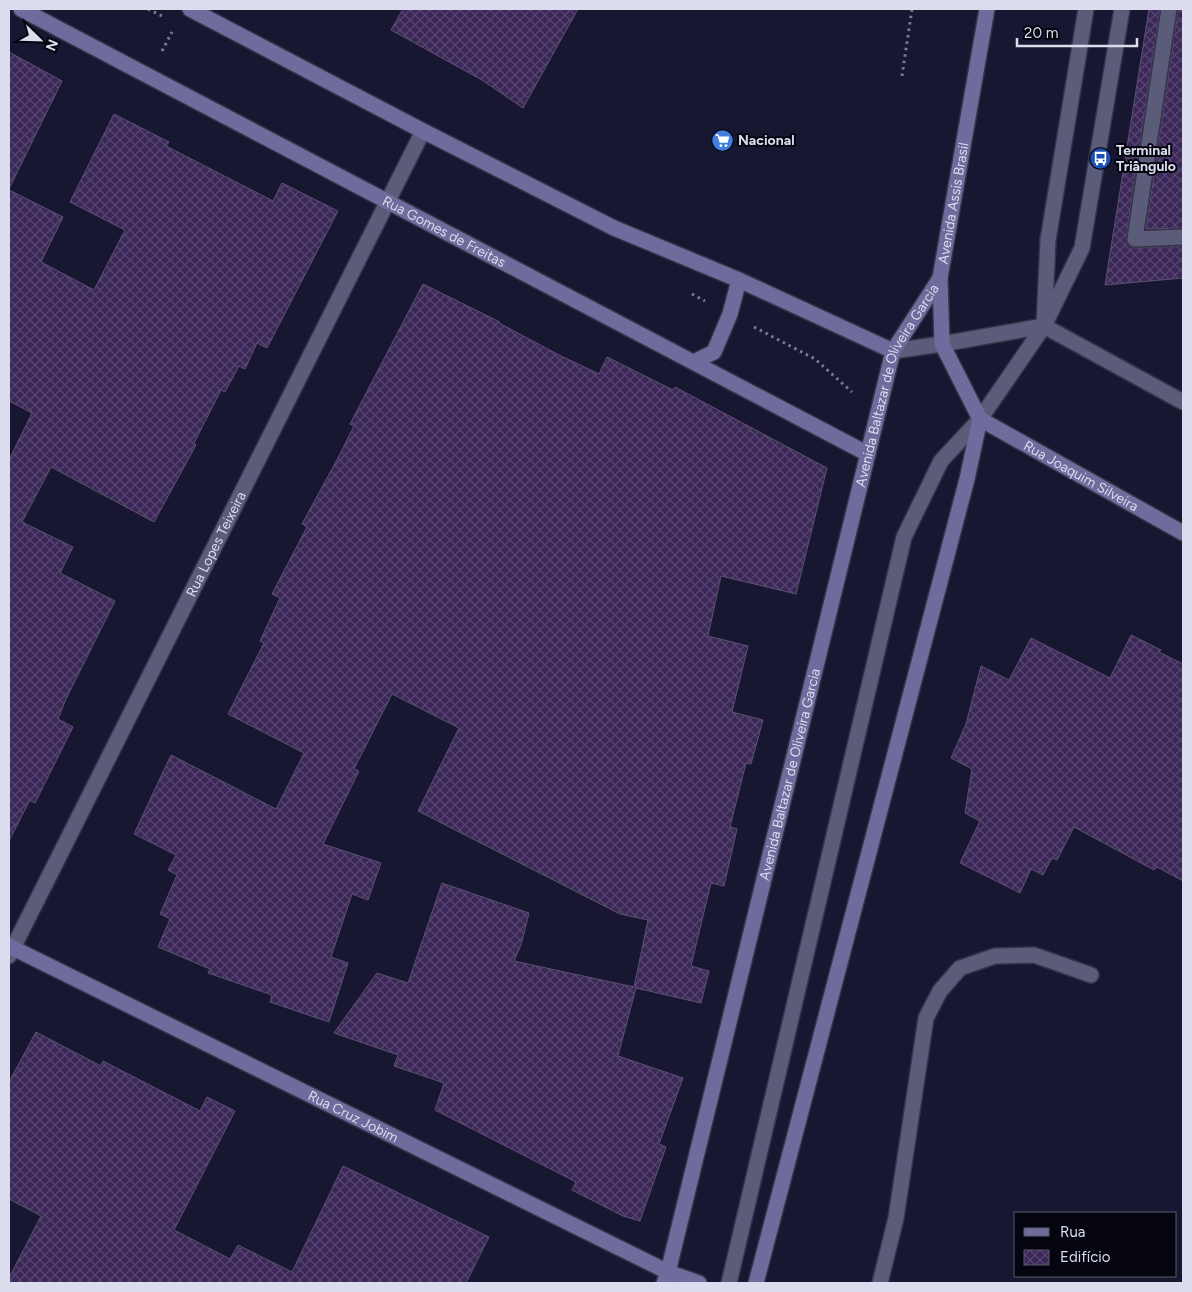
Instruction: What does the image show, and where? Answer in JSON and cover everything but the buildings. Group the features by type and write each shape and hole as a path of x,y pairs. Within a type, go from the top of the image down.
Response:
{"street":[{"name":"Rua Gomes de Freitas","path":"21,9 868,454"},
{"path":"190,9 614,228 739,280 893,351 1044,326 1183,402"},
{"name":"Avenida Assis Brasil","path":"980,419 942,344 940,278 986,9"},
{"path":"1044,326 1048,240 1086,9"},
{"path":"729,1283 904,537 941,461 980,419 1044,326 1082,248 1122,9"},
{"path":"1169,9 1135,239 1183,237"},
{"name":"Rua Lopes Teixeira","path":"10,950 423,130"},
{"name":"Avenida Baltazar de Oliveira Garcia","path":"667,1280 893,351 940,278"},
{"path":"694,362 714,352 730,314 739,280"},
{"path":"756,1283 967,479 980,419"},
{"name":"Rua Joaquim Silveira","path":"980,419 1183,533"},
{"name":"Rua Cruz Jobim","path":"10,950 667,1280 699,1283"},
{"path":"880,1283 896,1218 926,1018 940,991 960,968 995,956 1034,955 1091,975"}],"path":[{"path":"902,76 912,9"},
{"path":"148,75 177,24"}],"place":[{"name":"Nacional","path":"722,140"},
{"name":"Terminal Triângulo","path":"1100,158"}]}
